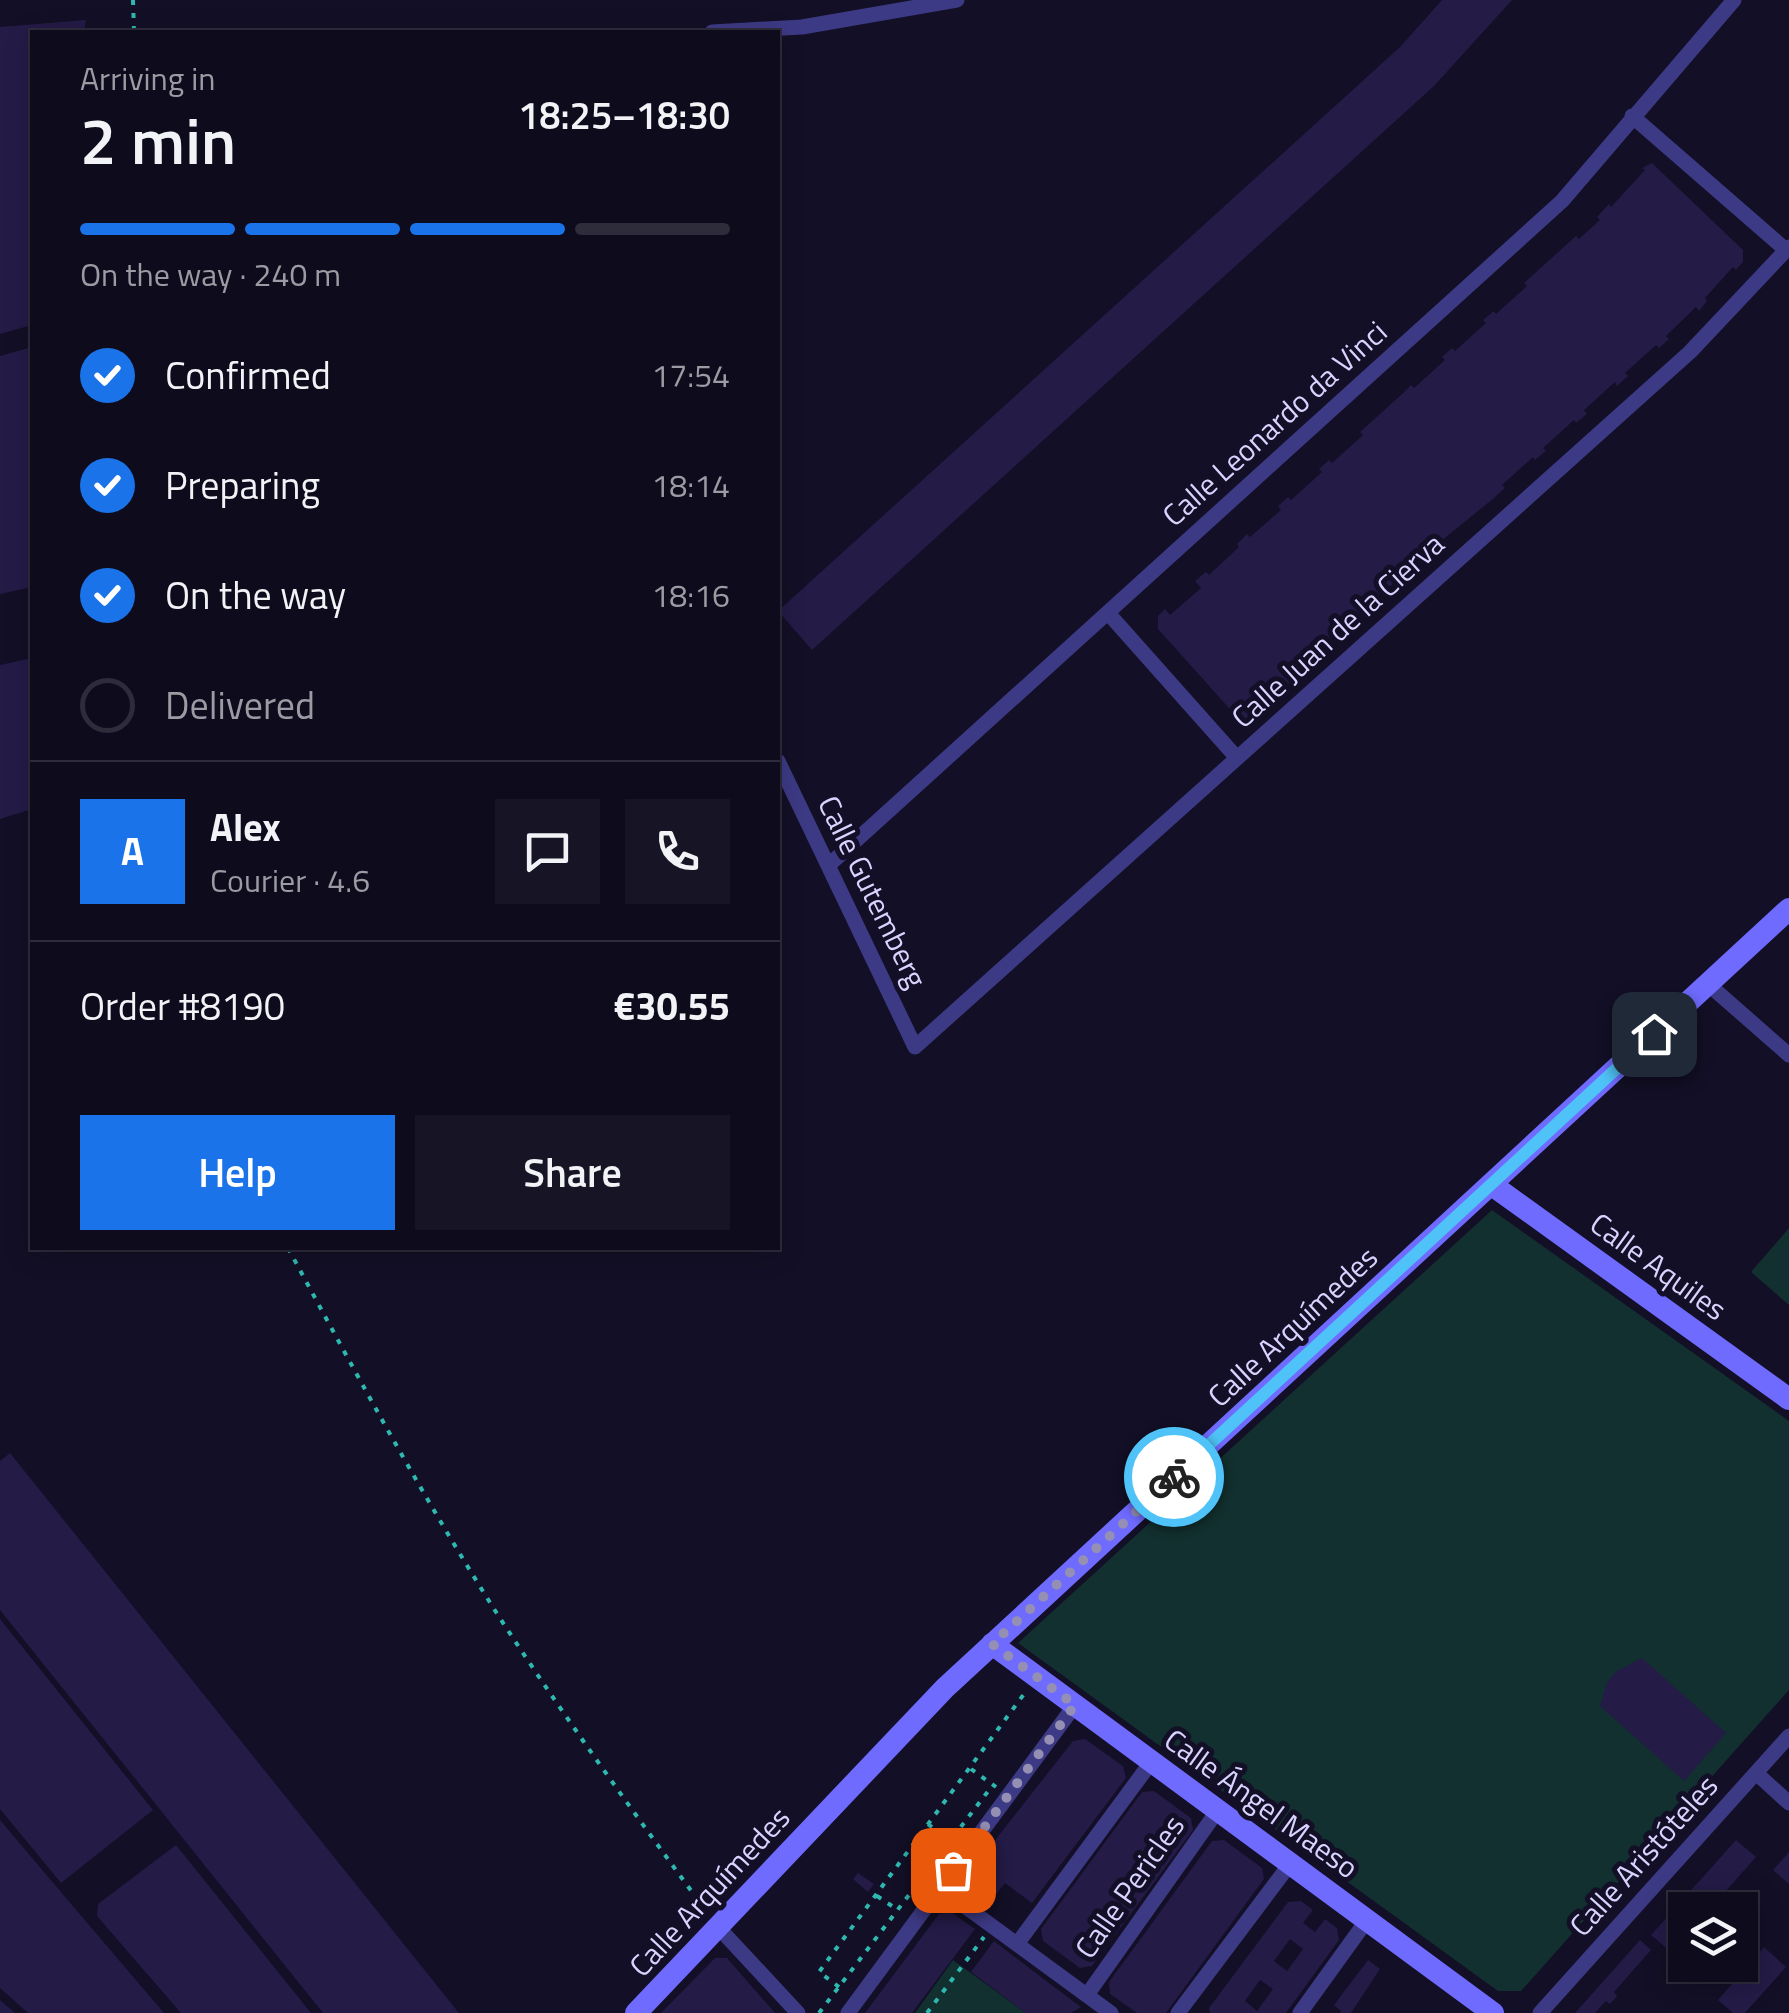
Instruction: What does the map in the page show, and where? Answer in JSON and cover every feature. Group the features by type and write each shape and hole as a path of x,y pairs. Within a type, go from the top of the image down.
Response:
{"street":[{"path":"742,30 802,26 957,0"},
{"name":"Calle Leonardo da Vinci","path":"830,864 1562,201 1734,0"},
{"path":"1632,116 1788,249"},
{"name":"Calle Juan de la Cierva","path":"915,1047 1690,352 1788,249"},
{"path":"1108,613 1237,758"},
{"name":"Calle Gutemberg","path":"780,765 915,1047"},
{"name":"Calle Arquímedes","path":"636,2013 945,1688 1789,909"},
{"path":"1708,984 1789,1056"},
{"name":"Calle Aquiles","path":"1492,1185 1789,1399"},
{"name":"Calle Ángel Maeso","path":"992,1644 1493,2013"},
{"path":"848,2013 1075,1705"},
{"name":"Calle Aristóteles","path":"1540,2013 1789,1736"},
{"path":"1017,1944 1152,1762"},
{"path":"1756,1773 1789,1803"},
{"name":"Calle Pericles","path":"1087,1996 1218,1810"},
{"path":"1178,2013 1290,1864"},
{"path":"940,1888 1111,2013"},
{"path":"1300,2013 1367,1920"},
{"path":"718,1927 798,2013"}],"path":[{"path":"133,0 134,30"},
{"path":"289,1250 376,1409 495,1610 601,1768 718,1927"},
{"path":"839,1987 819,1972 1037,1677"},
{"path":"970,1768 1008,1796"},
{"path":"819,2013 993,1785"},
{"path":"928,1824 950,1841"},
{"path":"876,1895 898,1910"},
{"path":"927,2013 992,1926"}],"green space":[{"path":"1492,1210 1789,1421 1789,1690 1521,1991 1498,1991 1018,1643"},
{"path":"1789,1228 1789,1305 1751,1272"},
{"path":"953,1960 1026,2013 915,2013"}],"building":[{"path":"1442,0 1512,0 1434,86 812,650 780,609 1400,47"},
{"path":"86,20 84,30 30,30 30,326 0,334 0,27"},
{"path":"1652,163 1743,250 1743,262 1736,270 1733,267 1705,298 1707,301 1699,311 1696,307 1666,336 1669,339 1659,348 1656,345 1625,373 1628,376 1617,386 1615,382 1584,410 1587,414 1576,423 1574,420 1543,448 1546,451 1535,460 1533,457 1502,485 1505,488 1494,498 1419,559 1422,562 1412,572 1409,569 1378,597 1381,600 1371,609 1368,606 1337,634 1340,637 1330,646 1327,643 1296,671 1299,674 1289,684 1283,678 1252,706 1258,712 1253,717 1237,717 1158,629 1158,616 1165,609 1170,615 1201,588 1195,581 1206,572 1209,575 1247,534 1250,537 1281,510 1278,506 1288,497 1291,500 1322,472 1319,469 1329,460 1332,463 1363,435 1360,432 1411,385 1414,388 1445,360 1442,357 1452,348 1455,351 1486,323 1483,320 1494,311 1496,314 1576,236 1579,239 1600,220 1597,217 1645,170 1642,168"},
{"path":"30,348 30,587 0,594 0,356"},
{"path":"30,658 30,810 0,819 0,665"},
{"path":"10,1453 459,2013 323,2013 0,1610 0,1461"},
{"path":"0,1619 153,1810 61,1883 0,1809"},
{"path":"1642,1658 1726,1733 1684,1781 1600,1706 1607,1682 1617,1671"},
{"path":"1085,1739 1123,1766 1126,1778 1032,1903 1005,1883 988,1904 968,1890 966,1877 1073,1741"},
{"path":"1154,1791 1191,1818 1193,1830 1092,1966 1080,1968 1043,1941 1041,1929 1142,1792"},
{"path":"0,1820 164,2013 28,2013 0,1988"},
{"path":"1224,1840 1262,1868 1264,1879 1166,2013 1137,2013 1110,1994 1109,1982 1212,1841"},
{"path":"1736,1840 1756,1857 1725,1892 1689,1892"},
{"path":"176,1845 311,2013 181,2013 97,1916 98,1904"},
{"path":"1789,1852 1789,1884 1773,1870"},
{"path":"858,1873 874,1884 868,1892 853,1879"},
{"path":"1301,1901 1313,1910 1303,1923 1315,1932 1325,1919 1337,1928 1339,1940 1286,2013 1210,2013 1209,2008 1288,1902","holes":["1290,1939 1303,1949 1287,1971 1274,1961","1260,1980 1273,1989 1257,2011 1245,2001"]},
{"path":"951,1912 975,1929 912,2013 865,2013 939,1914"},
{"path":"1668,1916 1668,1949 1651,1935"},
{"path":"1640,1940 1651,1950 1614,1992 1617,1996 1610,2004 1606,2001 1595,2013 1575,2013"},
{"path":"994,1941 1081,2007 1071,2013 1026,2013 971,1972"},
{"path":"1764,1947 1786,1967 1745,2013 1733,2013 1718,2000 1734,1982 1758,1982 1758,1954"},
{"path":"715,1958 727,1958 775,2013 661,2013"},
{"path":"1368,1960 1380,1969 1351,2013 1340,2013 1334,2005"},
{"path":"0,2000 15,2013 0,2013"}],"way so far":[{"path":"953,1870 1075,1705 992,1644 1174,1477"}],"route":[{"path":"1174,1477 1654,1034"}]}
